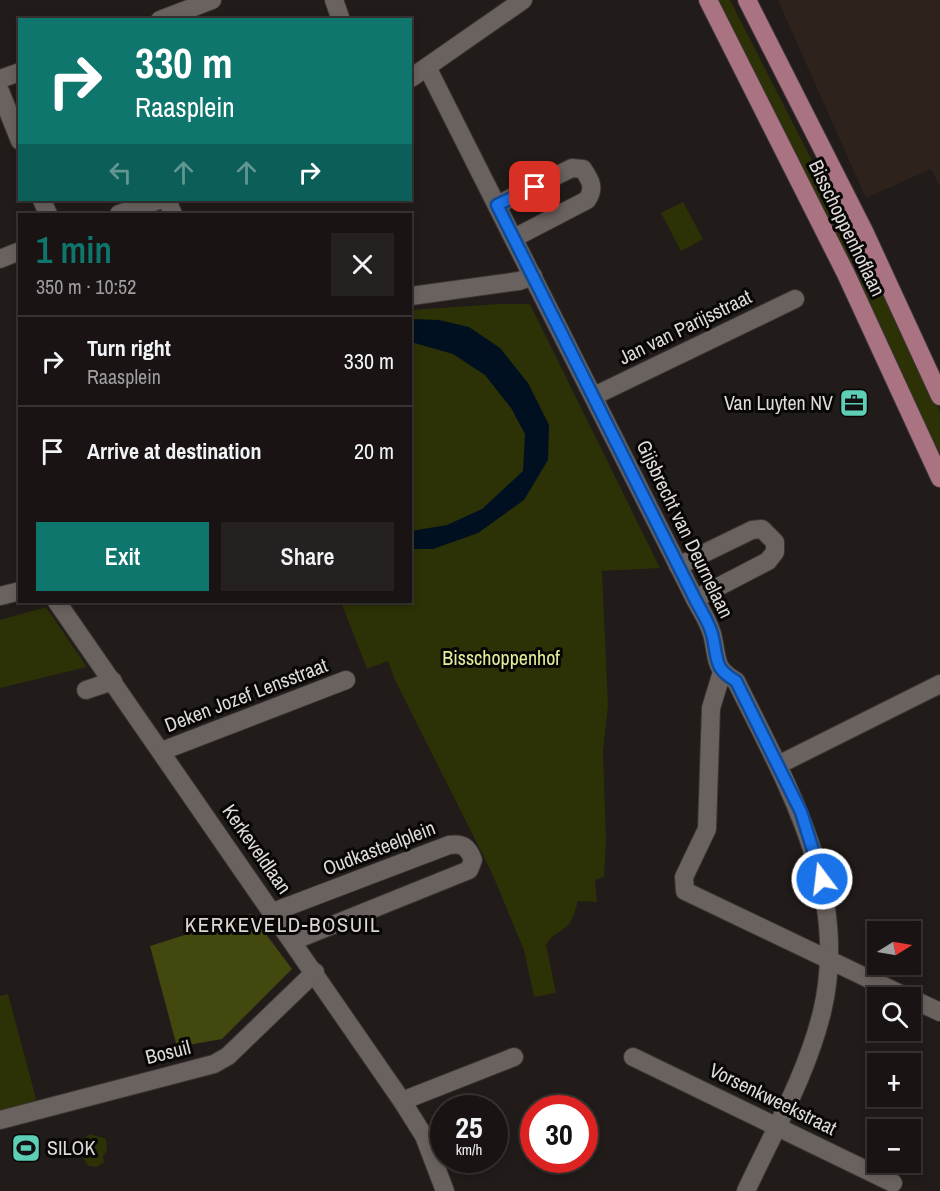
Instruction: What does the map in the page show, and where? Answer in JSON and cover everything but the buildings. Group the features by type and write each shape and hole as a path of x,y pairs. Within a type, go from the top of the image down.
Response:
{"main road":[{"name":"Bisschoppenhoflaan","path":"708,0 846,274 940,478"},
{"name":"Bisschoppenhoflaan","path":"747,0 858,220 940,396"}],"street":[{"path":"165,18 212,0"},
{"path":"334,0 340,18"},
{"path":"412,77 523,0"},
{"name":"Gijsbrecht van Deurnelaan","path":"427,67 695,599 713,637 714,654 722,672 736,681 801,812 822,879 828,919 828,959 822,1010 812,1047 746,1191"},
{"path":"0,79 18,73"},
{"path":"0,91 18,136"},
{"path":"497,205 572,168 584,170 591,181 592,192 587,200 514,238"},
{"path":"122,213 156,201"},
{"path":"0,259 18,252"},
{"path":"412,296 519,281 533,276"},
{"name":"Jan van Parijsstraat","path":"594,396 795,298"},
{"path":"678,566 752,530 762,529 775,542 775,552 768,561 695,599"},
{"path":"0,596 18,592"},
{"name":"Kerkeveldlaan","path":"58,603 293,940 402,1101 424,1136 445,1191"},
{"path":"722,672 711,708 707,829 684,876 685,891 887,987"},
{"name":"Deken Jozef Lensstraat","path":"162,751 346,680"},
{"path":"86,690 113,681"},
{"path":"778,765 940,684"},
{"name":"Oudkasteelplein","path":"273,912 449,845 460,844 469,849 473,860 469,870 293,940"},
{"name":"Bosuil","path":"0,1120 214,1064 228,1056 315,972"},
{"path":"921,1003 940,1012"},
{"path":"402,1101 514,1057"},
{"name":"Vorsenkweekstraat","path":"633,1057 893,1183"}],"shaded area":[{"path":"778,0 940,0 940,187 931,169 866,198"}],"green space":[{"path":"716,0 730,0 851,237 869,258 852,267"},
{"path":"683,202 703,239 681,251 661,213"},
{"path":"873,266 940,411 940,456 856,274"},
{"name":"Bisschoppenhof","path":"530,304 660,568 602,571 608,705 603,751 606,840 604,877 595,880 597,902 578,901 570,923 552,937 546,945 556,993 534,997 524,950 491,871 395,680 388,661 367,669 341,603 412,603 412,310"},
{"path":"46,607 87,667 0,688 0,620"},
{"path":"251,914 292,969 222,1039 177,1047 150,946"},
{"path":"8,994 38,1106 0,1115 0,996"},
{"path":"90,1134 106,1139 107,1150 103,1156 104,1162 97,1167 88,1166 81,1154 82,1140"}],"water":[{"path":"412,319 439,320 469,327 500,348 528,383 549,425 548,460 524,500 478,533 433,549 412,549 412,531 447,525 482,509 523,471 525,434 511,408 485,375 453,354 412,342"}],"place":[{"name":"Van Luyten NV","path":"854,403"},
{"name":"SILOK","path":"26,1148"}],"district":[{"name":"KERKEVELD-BOSUIL","path":"283,925"}],"route":[{"path":"535,187 497,205 695,599 713,637 714,654 722,672 736,681 801,812 822,879"}]}
